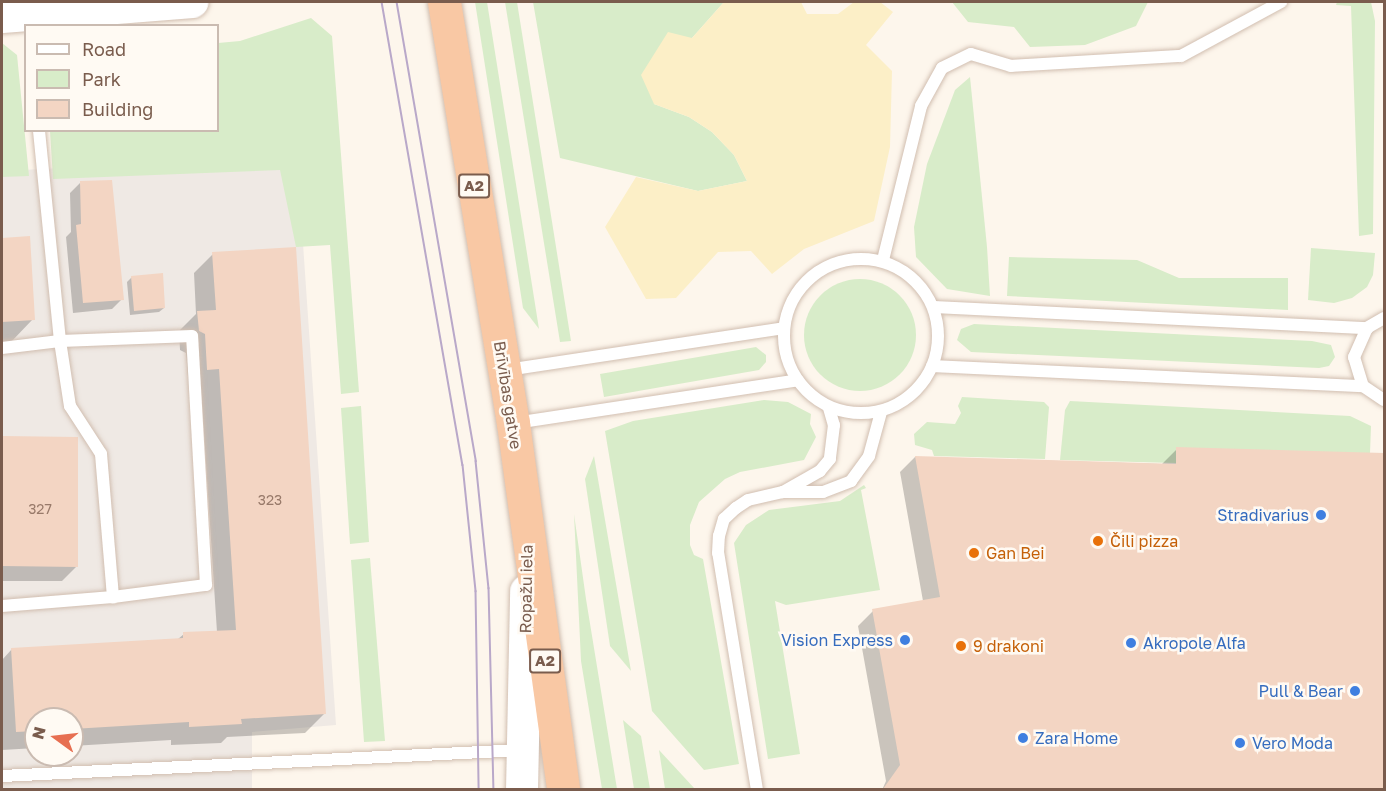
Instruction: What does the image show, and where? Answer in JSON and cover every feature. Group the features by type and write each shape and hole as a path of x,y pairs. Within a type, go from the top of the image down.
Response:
{"highway":[{"name":"Brīvības gatve","path":"444,2 505,370 563,789"}],"street":[{"path":"20,19 192,2"},
{"name":"Ropažu iela","path":"522,789 528,533"}],"lane":[{"path":"883,261 921,106 942,68 971,54 1011,66 1181,56 1281,2"},
{"path":"39,132 60,341 70,406 101,454 113,597"},
{"path":"856,258 883,261 914,278 934,307 939,337 932,366 913,393 880,412 851,415 816,401 798,380 787,355 784,328 791,302 807,280 822,269 856,258"},
{"path":"934,307 1367,328 1384,318"},
{"path":"505,370 784,328"},
{"path":"1363,386 1354,357 1367,328"},
{"path":"2,348 60,341 192,336 206,585 113,597 2,606"},
{"path":"932,366 1363,386 1384,400"},
{"path":"513,423 798,380"},
{"path":"757,789 718,553 719,536 724,519 748,500 783,492 820,471 830,459 834,425 829,408"},
{"path":"783,492 811,494 836,489 851,481 869,456 880,412"},
{"path":"2,776 522,750"}],"shaded area":[{"path":"297,156 336,725 252,732 252,789 2,790 2,171"}],"green space":[{"path":"475,2 487,2 539,329 523,308"},
{"path":"505,2 517,2 571,341 560,342"},
{"path":"533,2 724,2 692,38 654,104 689,117 712,132 734,155 747,181 698,191 560,158"},
{"path":"952,2 1148,2 1136,26 1085,45 1030,47 1014,27 968,22"},
{"path":"1337,2 1371,2 1375,21 1373,234 1359,236 1351,6 1336,5"},
{"path":"311,18 332,36 359,392 341,394 330,245 296,247 280,170 53,179 50,132 219,132 219,43 240,41"},
{"path":"2,43 17,55 29,176 2,177"},
{"path":"970,77 990,296 947,289 916,257 914,227 927,164 955,90"},
{"path":"1311,248 1375,253 1373,275 1367,287 1352,298 1334,303 1308,300"},
{"path":"1009,257 1137,260 1179,278 1288,278 1288,310 1007,296"},
{"path":"860,279 882,283 900,295 912,313 916,335 912,357 900,375 882,387 860,391 838,387 820,375 808,357 804,335 808,313 820,295 838,283"},
{"path":"974,324 1312,341 1331,345 1335,357 1329,366 1319,368 971,352 957,340 961,329"},
{"path":"756,347 766,355 766,362 759,370 604,397 600,374"},
{"path":"962,397 1044,402 1049,407 1045,459 934,456 932,450 915,445 914,434 927,422 955,424 961,413 958,406"},
{"path":"764,400 788,402 811,414 810,424 816,437 804,460 740,472 725,479 699,502 690,525 690,545 694,555 703,559 739,764 704,770 652,711 605,431 633,421"},
{"path":"1070,401 1350,416 1371,426 1370,453 1176,463 1060,460 1065,410"},
{"path":"361,406 369,542 350,544 341,408"},
{"path":"594,456 631,671 610,646 585,479"},
{"path":"864,485 866,488 861,490 880,590 786,605 775,601 800,754 768,759 734,543 746,525 769,510 840,501"},
{"path":"574,514 617,789 602,789 581,661"},
{"path":"370,558 385,741 364,742 351,560"},
{"path":"623,720 641,736 650,789 634,789"},
{"path":"659,750 695,789 665,789"}],"sand":[{"path":"724,2 801,2 807,14 838,14 854,2 880,2 893,12 866,45 892,71 890,147 874,221 804,249 772,274 751,251 718,252 676,298 646,299 605,227 636,177 698,191 747,181 734,155 712,132 689,117 654,104 641,75 668,32 692,38"}],"building":[{"path":"112,180 124,300 83,303 76,225 81,224 80,181"},
{"path":"30,236 35,320 2,322 2,238"},
{"path":"296,247 326,714 241,719 242,724 189,727 189,722 84,728 84,707 24,707 24,732 16,732 11,648 183,638 183,632 236,630 219,369 207,370 205,334 199,331 197,311 216,310 212,252"},
{"path":"163,273 165,308 134,311 131,276"},
{"path":"2,436 78,437 78,567 2,566"},
{"name":"Akropole Alfa","path":"1176,447 1384,453 1384,789 883,789 900,765 872,609 940,597 915,456 1176,464"}],"tram line":[{"path":"382,2 463,465 476,591 479,790"},
{"path":"397,2 476,461 489,588 494,790"}],"place":[{"name":"Stradivarius","path":"1321,515"},
{"name":"Čili pizza","path":"1098,541"},
{"name":"Gan Bei","path":"974,553"},
{"name":"Vision Express","path":"905,640"},
{"name":"Akropole Alfa","path":"1131,643"},
{"name":"9 drakoni","path":"961,646"},
{"name":"Pull & Bear","path":"1355,691"},
{"name":"Zara Home","path":"1023,738"},
{"name":"Vero Moda","path":"1240,743"}]}
